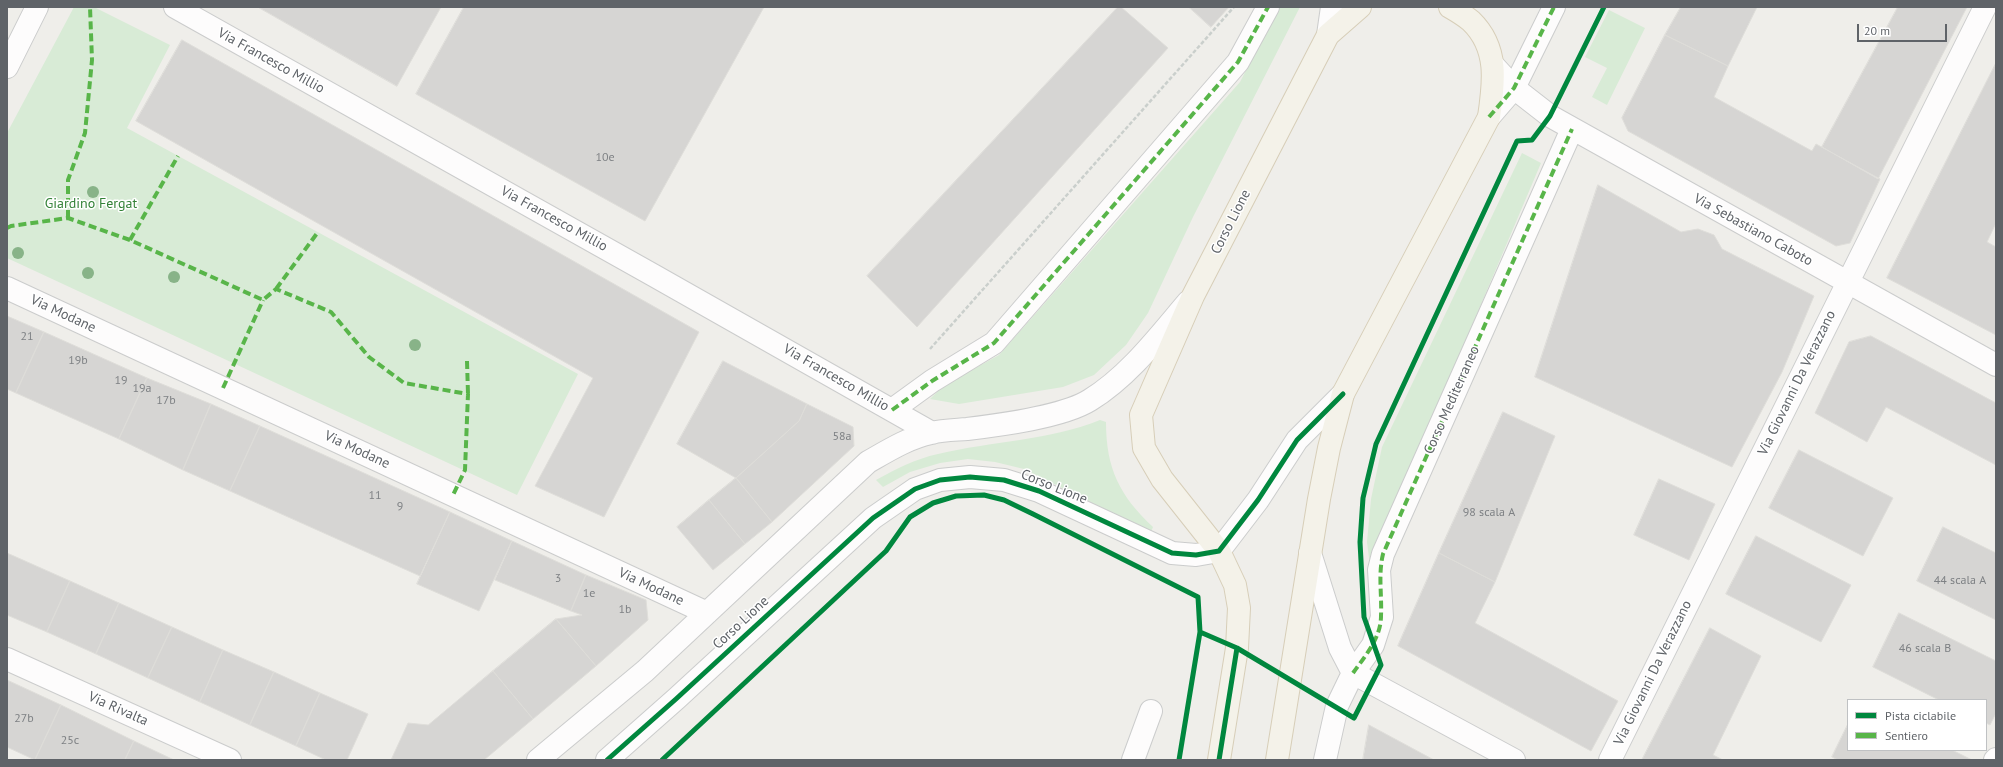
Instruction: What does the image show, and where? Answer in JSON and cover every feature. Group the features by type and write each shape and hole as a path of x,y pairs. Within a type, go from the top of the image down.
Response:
{"main road":[{"name":"Corso Lione","path":"1193,296 1328,35 1360,7"},
{"path":"1277,760 1310,553 1329,448 1343,394 1490,117 1494,78 1493,65 1484,38 1474,14 1450,7"},
{"path":"1193,296 1141,415 1144,448 1162,479 1219,551 1235,585 1239,608 1237,648 1219,760"}],"street":[{"path":"7,67 37,7"},
{"name":"Via Francesco Millio","path":"175,7 932,433"},
{"path":"892,410 932,381 994,343 1238,62 1268,7"},
{"name":"Corso Lione","path":"1328,35 1332,7"},
{"path":"1490,117 1514,88 1554,7"},
{"name":"Via Giovanni Da Verazzano","path":"1610,760 1846,283 1985,7"},
{"name":"Via Sebastiano Caboto","path":"1493,65 1514,88 1550,116 1846,283 1996,365"},
{"name":"Corso Mediterraneo","path":"1325,760 1337,706 1353,673 1373,645 1382,617 1379,570 1383,554 1572,129"},
{"name":"Via Modane","path":"7,288 707,613"},
{"name":"Corso Lione","path":"538,760 645,671 868,462 901,443 932,433 999,424 1063,411 1089,400 1110,386 1146,349 1193,296"},
{"path":"1219,551 1258,500 1297,440 1343,394"},
{"name":"Corso Lione","path":"607,760 676,700 873,518 915,489 940,480 970,477 1004,480 1039,490 1172,553 1196,555 1219,551"},
{"path":"1310,553 1340,648 1353,673 1514,760"},
{"name":"Via Rivalta","path":"7,659 230,760"},
{"path":"1133,760 1151,711"}],"path":[{"path":"928,351 1234,7"}],"green space":[{"name":"Giardino Fergat","path":"74,7 94,7 170,45 127,128 578,374 517,495 7,258 7,133"},
{"path":"1278,7 1300,7 1193,217 1148,313 1126,345 1094,375 1063,387 959,404 930,399 943,386 999,355 1240,82"},
{"path":"1609,10 1645,28 1607,105 1592,97 1607,68 1585,57"},
{"path":"1522,153 1541,163 1370,566 1367,542 1371,499 1382,447"},
{"path":"1100,420 1106,422 1109,454 1112,468 1117,480 1132,504 1153,527 1151,532 1024,469 995,462 968,459 940,463 910,472 883,487 876,480 906,465 930,456 1040,437 1080,427"}],"building":[{"path":"258,7 441,7 397,86"},
{"path":"464,7 764,7 645,221 416,94"},
{"path":"1118,7 1121,7 1168,48 917,327 867,276"},
{"path":"1189,7 1229,7 1211,27"},
{"path":"1681,7 1757,7 1728,66 1665,35"},
{"path":"1898,7 1967,7 1878,179 1822,147"},
{"path":"1665,35 1728,66 1714,97 1812,151 1816,144 1880,179 1850,243 1836,246 1628,131 1622,118"},
{"path":"182,40 699,332 604,517 535,486 593,378 136,121"},
{"path":"1996,63 1996,223 1987,242 1996,247 1996,335 1887,278"},
{"path":"1598,185 1681,232 1698,229 1714,235 1722,249 1814,296 1782,372 1732,467 1535,377"},
{"path":"7,316 44,332 16,393 7,389"},
{"path":"44,332 147,378 119,439 16,393"},
{"path":"1871,336 1996,403 1996,465 1886,407 1867,442 1815,413 1849,342"},
{"path":"723,361 807,404 799,421 736,478 677,444"},
{"path":"147,378 211,404 183,470 119,439"},
{"path":"211,404 260,426 230,491 183,470"},
{"path":"807,404 853,427 854,446 772,522 736,478 799,421"},
{"path":"1503,412 1555,436 1495,582 1439,553"},
{"path":"260,426 450,512 420,576 230,491"},
{"path":"1799,450 1893,498 1863,556 1769,508"},
{"path":"736,478 772,522 745,544 709,500"},
{"path":"1659,479 1715,504 1689,560 1634,535"},
{"path":"709,500 745,544 713,570 677,527"},
{"path":"450,512 512,541 479,611 417,584"},
{"path":"1943,527 1996,553 1996,620 1917,581"},
{"path":"1756,536 1851,585 1821,642 1726,594"},
{"path":"512,541 586,575 571,611 495,580"},
{"path":"7,553 70,581 47,632 7,615"},
{"path":"1439,553 1495,582 1475,623 1618,701 1591,751 1398,646"},
{"path":"586,575 646,600 648,620 596,666 556,619 582,615 571,611"},
{"path":"70,581 119,603 96,654 47,632"},
{"path":"119,603 172,627 148,678 96,654"},
{"path":"1899,613 1996,661 1996,713 1990,725 1987,724 1987,699 1937,699 1873,667"},
{"path":"556,619 596,666 533,719 493,671"},
{"path":"172,627 223,650 200,702 148,678"},
{"path":"1710,628 1761,656 1713,755 1723,760 1642,760"},
{"path":"223,650 274,672 250,725 200,702"},
{"path":"493,671 533,719 484,760 391,760 408,723 428,725"},
{"path":"274,672 320,693 296,746 250,725"},
{"path":"7,680 61,705 35,760 7,747"},
{"path":"320,693 368,714 347,760 326,760 296,746"},
{"path":"61,705 134,741 125,760 35,760"},
{"path":"1369,725 1434,760 1363,760"},
{"path":"1847,726 1847,751 1954,751 1972,760 1838,760 1832,757"},
{"path":"134,741 174,760 125,760"}],"marked path":[{"path":"68,218 68,180 85,133 92,60 90,7"},
{"path":"892,410 932,381 994,343 1238,62 1268,7"},
{"path":"1489,117 1514,88 1554,7"},
{"path":"1353,673 1372,646 1378,632 1380,624 1380,585 1383,554 1572,129"},
{"path":"130,240 178,156"},
{"path":"7,228 11,226 68,218 130,240 263,300 276,289 331,312 369,357 404,383 468,394 465,470 453,495"},
{"path":"276,289 318,232"},
{"path":"223,388 263,300"},
{"path":"467,361 468,394"}],"cycle path":[{"path":"1200,632 1237,648 1354,718 1381,665 1364,617 1360,542 1363,498 1376,444 1517,141 1532,140 1550,116 1604,7"},
{"path":"607,760 676,699 873,518 915,489 940,480 970,477 1004,480 1039,491 1172,553 1196,555 1219,551 1258,500 1297,440 1343,394"},
{"path":"662,760 886,551 910,517 933,503 956,496 984,495 1004,500 1198,597 1200,632 1179,760"},
{"path":"1219,760 1237,648"}]}
